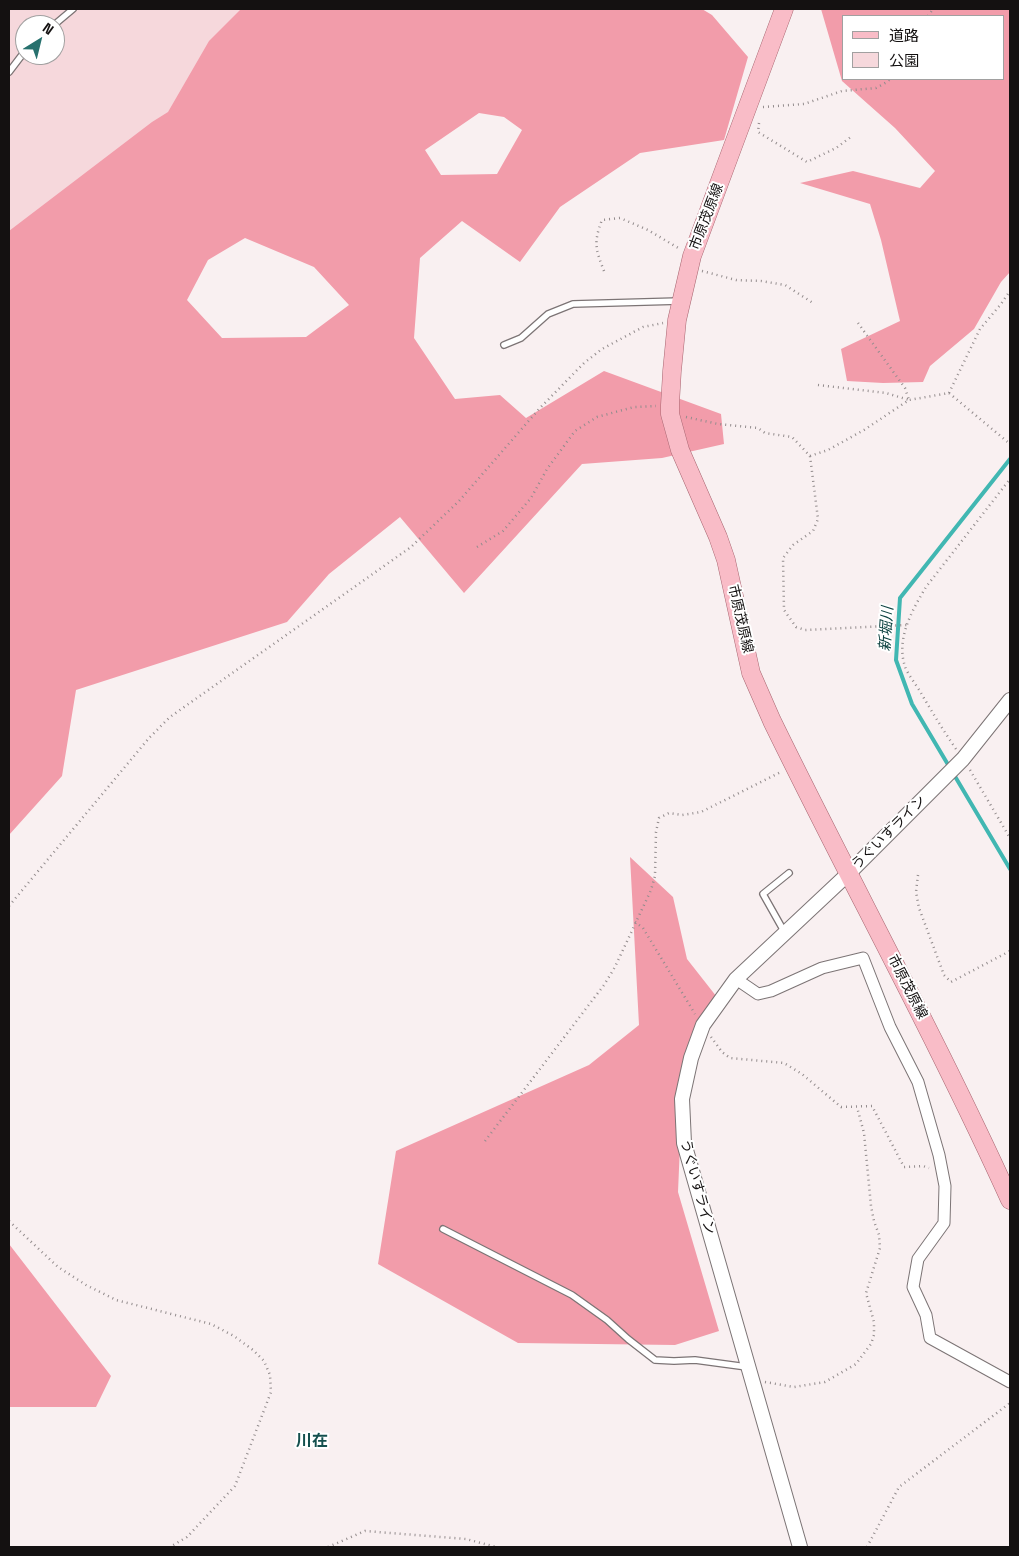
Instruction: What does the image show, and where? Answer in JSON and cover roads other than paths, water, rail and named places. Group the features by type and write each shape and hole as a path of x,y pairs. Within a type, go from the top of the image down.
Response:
{"main road":[{"name":"市原茂原線","path":"784,9 690,262 677,320 670,410 680,450 726,560 752,673 772,721 981,1134 1010,1200"}],"street":[{"name":"うぐいすライン","path":"800,1547 684,1143 682,1099 691,1058 703,1026 736,979 849,874 963,759 1010,700"},
{"path":"736,979 758,994 771,991 822,968 863,958 890,1027 918,1082 946,1186 944,1223 918,1259 913,1287 926,1315 930,1338 1010,1382"}],"lane":[{"path":"504,345 521,338 548,314 573,304 680,300"},
{"path":"785,933 763,894 789,873"},
{"path":"444,1229 572,1295 608,1320 628,1339 656,1360 695,1360 750,1373"}],"waterway":[{"name":"新堀川","path":"1010,459 900,598 896,660 912,704 1010,869"}],"district":[{"name":"川在","path":"312,1442"}]}
